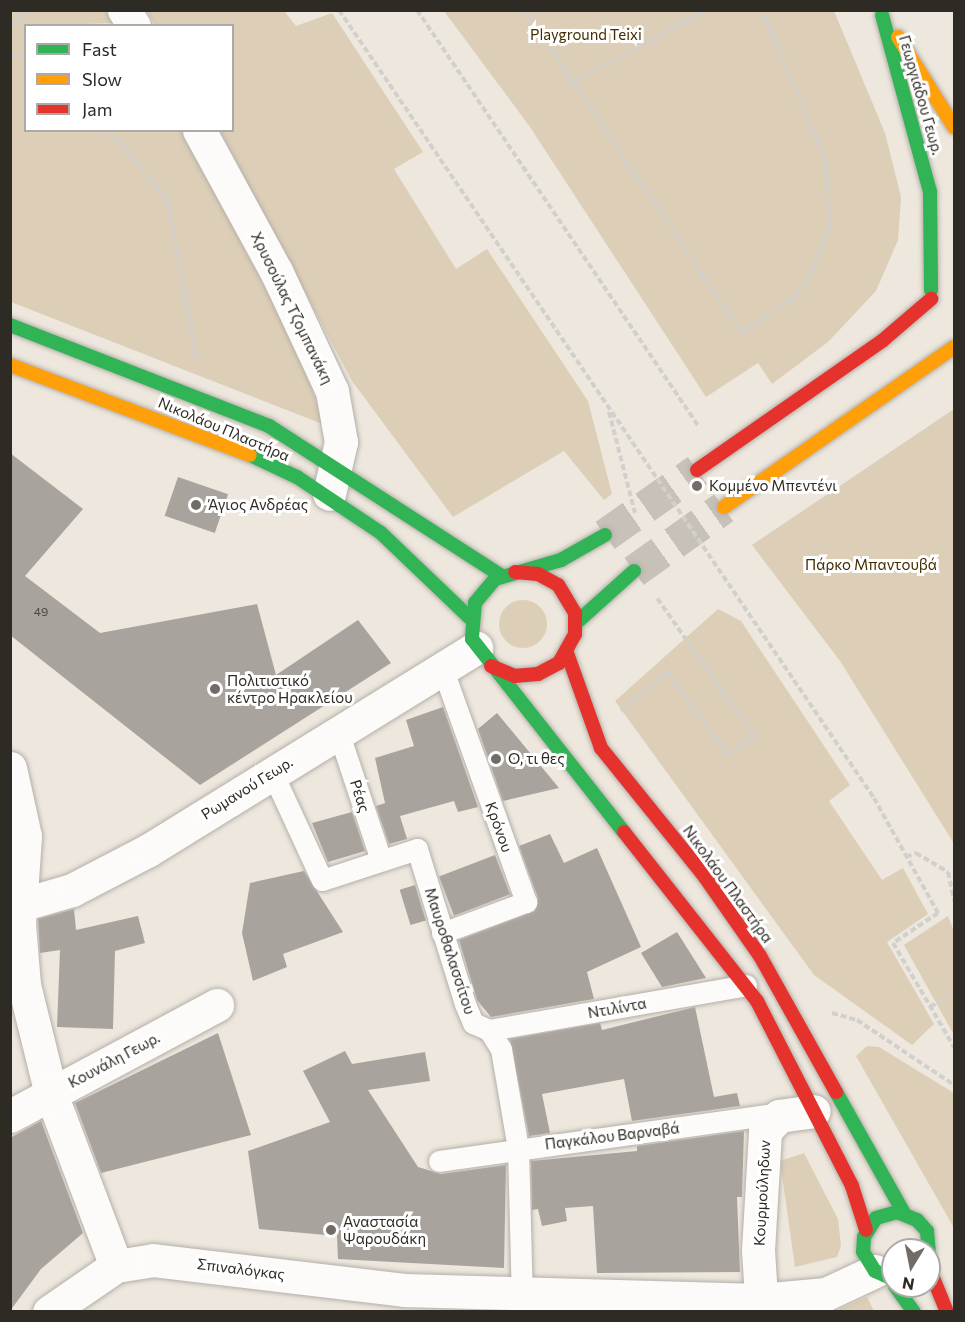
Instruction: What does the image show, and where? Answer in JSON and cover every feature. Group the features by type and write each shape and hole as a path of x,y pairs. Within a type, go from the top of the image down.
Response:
{"main road":[{"name":"Γεωργιάδου Γεωρ.","path":"881,13 954,127"},
{"name":"Γεωργιάδου Γεωρ.","path":"881,13 930,192 931,294 935,314"},
{"path":"697,470 882,342 931,294 947,259"},
{"name":"Νικολάου Πλαστήρα","path":"10,325 195,393 269,426 333,481 430,573 479,644 746,985 800,1112 863,1211 866,1230 863,1252 881,1271"},
{"path":"724,507 954,347"},
{"name":"Νικολάου Πλαστήρα","path":"10,365 240,450 333,481 446,544 508,574"},
{"path":"479,644 483,590 508,574 561,560 605,535"},
{"path":"576,623 634,572"},
{"path":"508,574 538,574 558,585 571,603 576,623 567,653"},
{"name":"Νικολάου Πλαστήρα","path":"479,644 514,676 532,676 555,666 567,653 592,732 702,873 797,1021 904,1213 923,1225 926,1238"},
{"path":"866,1230 883,1215 904,1213"},
{"path":"941,1297 947,1311"},
{"path":"904,1298 914,1311"}],"street":[{"path":"124,10 133,24"},
{"name":"Χρυσούλας Τζομπανάκη","path":"200,132 276,270 332,391 341,425 333,481"},
{"name":"Ρωμανού Γεωρ.","path":"15,908 72,890 147,851 479,644"},
{"path":"10,768 25,836 15,908 24,985 51,1094 116,1266 50,1311"},
{"name":"Κουνάλη Γεωρ.","path":"10,1116 217,1005"},
{"name":"Κουρμούληδων","path":"761,1306 763,1144 768,1124 800,1112"},
{"name":"Σπιναλόγκας","path":"116,1266 153,1260 202,1264 407,1301 522,1296 761,1306 881,1281"}],"lane":[{"name":"Κρόνου","path":"442,668 526,902 442,933"},
{"name":"Ρέας","path":"338,731 381,860"},
{"name":"Μαυροθαλασσίτου","path":"272,772 322,880 417,849 442,933 473,1023 489,1030 501,1049 518,1148 522,1296"},
{"name":"Ντιλίντα","path":"489,1030 746,985"},
{"name":"Παγκάλου Βαρναβά","path":"439,1161 518,1148 800,1112"}],"path":[{"path":"10,26 30,10"},
{"path":"339,10 852,763 938,913 894,943 954,1047"},
{"path":"417,10 700,430"},
{"path":"525,10 741,333 792,300 808,279 830,228 826,162 762,10"},
{"path":"573,82 706,10"},
{"path":"105,132 117,139 167,199 200,374"},
{"path":"609,409 636,519"},
{"path":"592,732 667,672 728,754 754,736 653,585"},
{"path":"906,857 916,853 948,872 954,901"},
{"path":"930,1007 951,994"},
{"path":"797,1021 829,1013 857,1020 954,1085"}],"green space":[{"path":"10,11 106,11 116,23 24,24 24,132 183,132 296,346 325,425 11,302"},
{"path":"147,11 284,11 296,26 332,13 423,152 394,169 456,269 487,249 588,401 612,494 604,500 564,451 453,517 352,381 221,132 234,132 234,24 154,24"},
{"name":"Playground Teixi","path":"444,11 834,11 885,133 901,197 898,240 876,291 828,342 772,384 758,363 706,397 530,127"},
{"name":"Πάρκο Μπαντουβά","path":"954,409 953,842 840,661 752,545"},
{"path":"518,600 528,600 543,610 547,624 546,633 537,644 528,648 518,648 503,638 499,629 499,619 509,604"},
{"path":"718,609 741,621 850,785 829,801 882,880 903,868 928,914 887,942 934,1024 912,1045 814,975 615,701"},
{"path":"948,916 954,931 954,1035 904,945"},
{"path":"867,1046 879,1047 954,1093 954,1228 856,1056"},
{"path":"804,1153 838,1219 841,1246 837,1257 795,1267 780,1161"},
{"path":"867,1297 874,1311 836,1311"}],"building":[{"path":"10,453 83,509 25,576 100,633 257,604 276,675 358,620 391,663 200,785 10,635"},
{"name":"Άγιος Ανδρέας","path":"178,477 228,494 215,533 165,516"},
{"path":"443,707 478,807 458,812 454,801 400,816 407,839 389,844 376,806 385,803 375,758 414,746 406,720"},
{"path":"497,713 559,788 503,801 478,729"},
{"path":"352,812 365,851 328,862 312,823"},
{"path":"550,834 564,863 597,848 641,947 587,972 594,999 491,1017 477,1000 459,940 535,911 538,898 519,846"},
{"path":"495,855 510,894 454,916 439,877"},
{"path":"304,871 343,932 283,954 287,967 253,981 242,933 250,883"},
{"path":"415,885 426,920 411,925 400,890"},
{"path":"74,909 76,930 138,916 145,943 115,951 113,1029 57,1027 60,950 40,953 38,919"},
{"path":"677,932 706,978 662,987 641,953"},
{"path":"695,1007 714,1097 737,1093 740,1106 632,1121 624,1079 542,1094 550,1133 529,1136 510,1039 600,1023 602,1030"},
{"path":"218,1033 251,1135 101,1173 75,1103"},
{"path":"345,1051 352,1064 425,1052 430,1081 368,1090 418,1167 441,1174 506,1165 504,1268 338,1259 337,1236 259,1229 248,1151 330,1122 303,1071"},
{"path":"41,1121 83,1233 41,1269 10,1311 10,1138"},
{"path":"744,1131 742,1197 737,1197 740,1272 597,1273 593,1206 565,1208 567,1221 542,1226 538,1209 532,1210 531,1161 637,1151 637,1146"}],"tunnel":[{"path":"605,535 697,470"},
{"path":"634,571 724,507"}],"traffic: fast":[{"path":"882,15 930,192 931,290"},
{"path":"10,325 269,426 502,576"},
{"path":"250,455 297,477 381,533 470,618"},
{"path":"605,535 561,560 495,579 475,603 472,639 624,832"},
{"path":"576,623 634,571"},
{"path":"836,1092 904,1213"},
{"path":"881,1274 875,1271 863,1252 864,1237 876,1218 897,1212 917,1220 927,1231 928,1238"},
{"path":"904,1298 914,1312"}],"traffic: slow":[{"path":"898,37 954,127"},
{"path":"724,507 954,347"},
{"path":"10,365 250,455"}],"traffic: jam":[{"path":"697,470 882,341 931,299"},
{"path":"491,666 514,676 538,674 559,663 575,634 575,613 558,585 538,574 515,572"},
{"path":"567,653 601,748 702,873 760,956 836,1092"},
{"path":"624,832 757,1001 852,1186 866,1230"},
{"path":"941,1297 947,1312"}],"place":[{"name":"Κομμένο Μπεντένι","path":"697,486"},
{"name":"Άγιος Ανδρέας","path":"196,505"},
{"name":"Πολιτιστικό κέντρο Ηρακλείου","path":"215,689"},
{"name":"Ό, τι θες","path":"496,759"},
{"name":"Αναστασία Ψαρουδάκη","path":"331,1230"}]}
